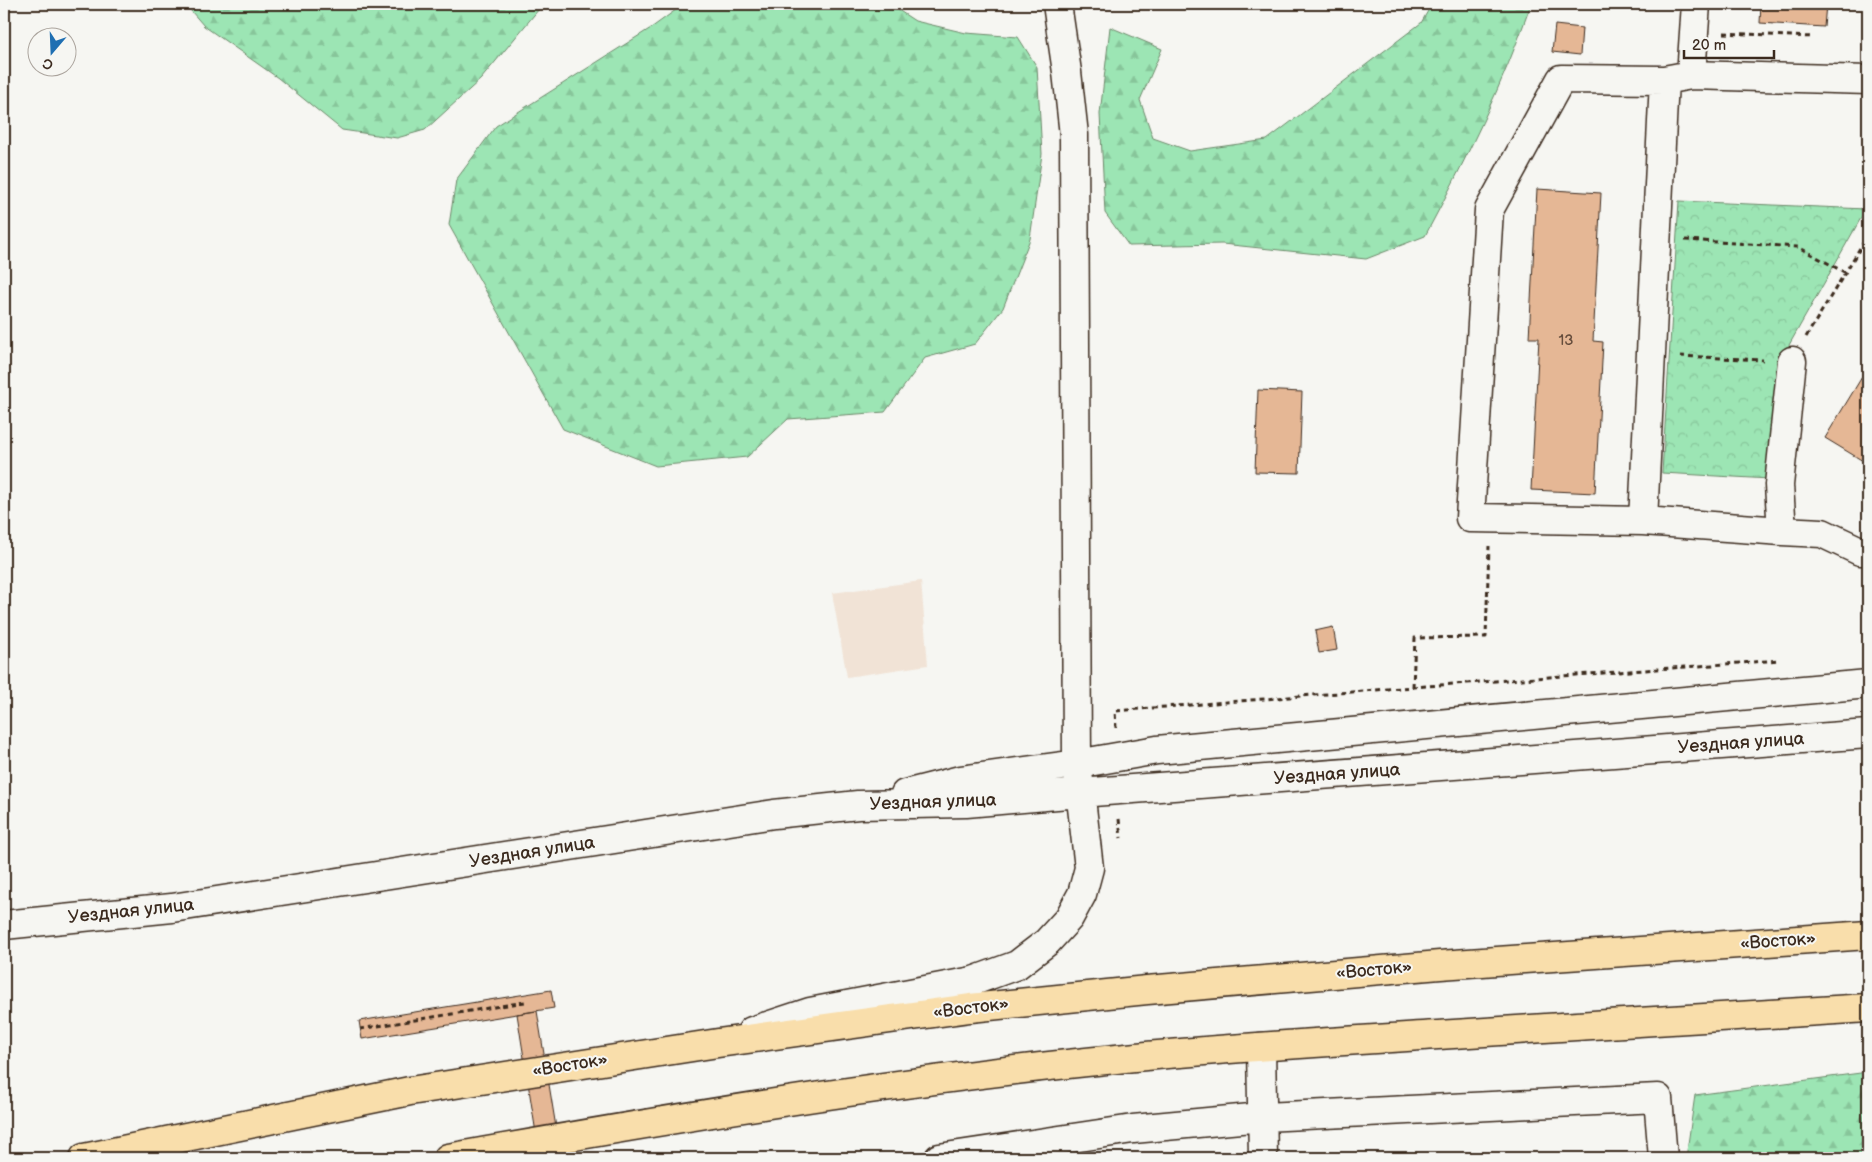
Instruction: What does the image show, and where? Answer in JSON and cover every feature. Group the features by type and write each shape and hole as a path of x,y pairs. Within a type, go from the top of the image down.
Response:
{"highway":[{"name":"«Восток»","path":"84,1158 410,1091 718,1043 970,1008 1440,964 1868,935"},
{"path":"448,1158 662,1120 982,1074 1117,1059 1261,1046 1868,1008"}],"street":[{"path":"718,1043 810,1012 973,981 1018,965 1047,942 1069,918 1082,894 1089,868 1077,764 1074,135 1067,72 1056,4"},
{"path":"1691,76 1696,4"},
{"path":"1868,80 1691,76 1664,80 1561,79 1489,210 1470,518 1643,521 1822,533 1860,551 1868,551"},
{"path":"1643,521 1664,80"},
{"path":"1782,531 1779,485 1792,361"},
{"path":"858,805 960,780 1077,764 1157,750 1868,684"},
{"name":"Уездная улица","path":"4,925 172,908 774,814 858,805 966,803 1868,734"},
{"path":"1261,1046 1263,1158"},
{"path":"939,1158 1133,1129 1262,1117 1658,1098 1663,1158"}],"path":[{"path":"1721,33 1813,37"},
{"path":"1679,356 1792,361 1868,235"},
{"path":"1684,249 1685,239 1798,247 1846,273"},
{"path":"360,1029 525,1002"}],"shaded area":[{"path":"921,581 928,665 847,677 832,593"}],"green space":[{"path":"185,4 549,4 539,9 481,79 425,130 397,138 342,130 278,78 204,26"},
{"path":"684,4 889,4 915,21 966,33 1018,37 1037,67 1042,154 1030,239 1003,308 975,344 925,358 885,412 788,419 747,457 656,466 563,429 449,225 456,180 496,126 651,28"},
{"path":"1432,4 1531,4 1508,64 1482,122 1425,236 1366,259 1222,244 1129,246 1105,213 1100,114 1110,27 1162,49 1140,100 1153,138 1190,151 1267,140 1421,23"},
{"path":"1679,201 1866,209 1780,361 1770,479 1662,473"},
{"path":"1868,1072 1868,1158 1686,1158 1695,1095"}],"building":[{"path":"1761,4 1826,4 1824,27 1760,23"},
{"path":"1555,25 1582,28 1580,55 1552,52"},
{"path":"1537,189 1601,193 1593,341 1603,342 1595,493 1531,490 1539,338 1529,338"},
{"path":"1868,367 1868,464 1825,438"},
{"path":"1258,390 1302,392 1299,473 1255,472"},
{"path":"1333,627 1337,650 1319,653 1315,631"},
{"path":"551,990 554,1008 362,1039 359,1021"},
{"path":"537,1011 561,1158 540,1158 517,1014"}]}
